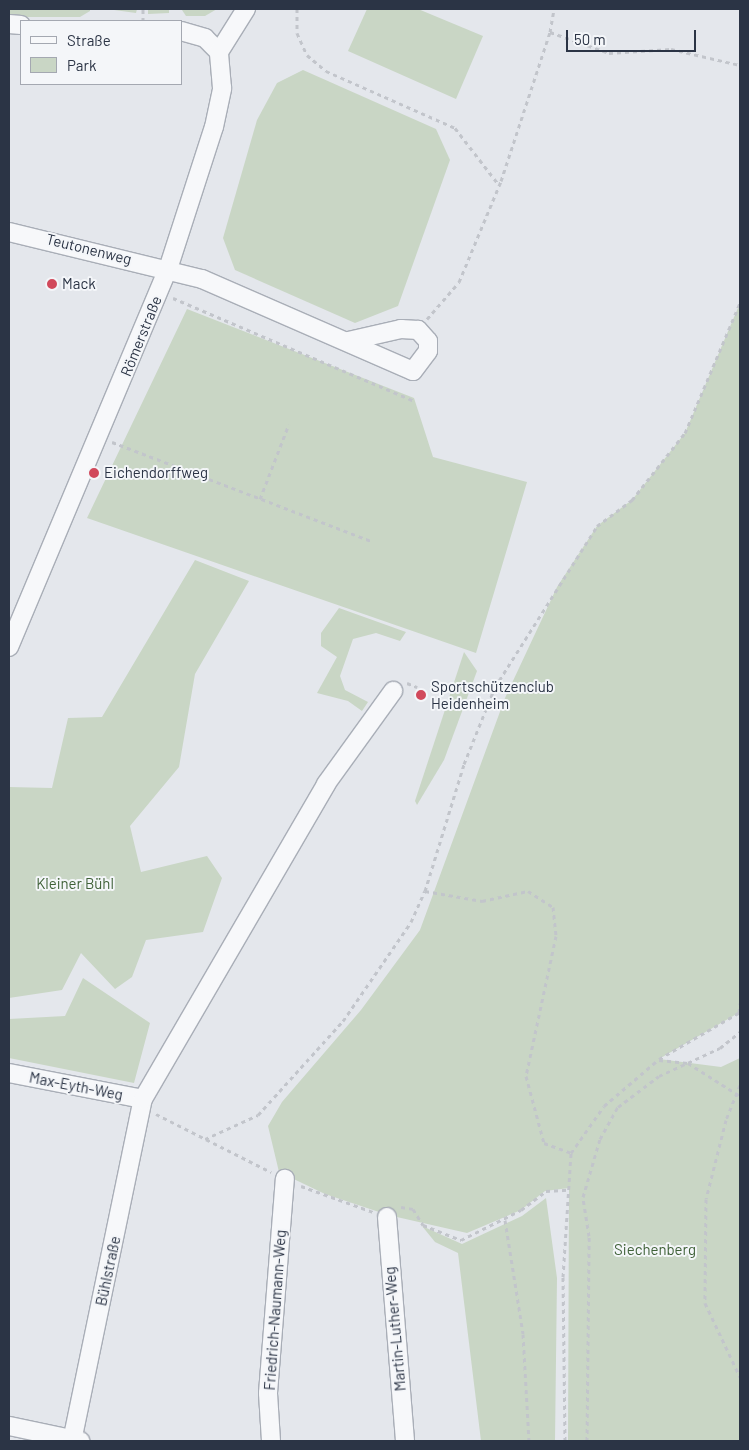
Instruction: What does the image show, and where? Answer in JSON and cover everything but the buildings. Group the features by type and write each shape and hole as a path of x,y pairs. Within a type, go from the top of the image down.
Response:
{"street":[{"path":"182,31 205,38 219,52 242,12"},
{"name":"Römerstraße","path":"9,647 100,437 168,269 214,127 222,88 219,52"},
{"name":"Teutonenweg","path":"9,232 168,269 348,341 413,371 428,351 428,341 418,330"},
{"path":"348,341 401,329 418,330"},
{"path":"142,1100 326,784 393,691"},
{"name":"Max-Eyth-Weg","path":"9,1073 142,1100"},
{"name":"Bühlstraße","path":"74,1441 142,1100"},
{"name":"Friedrich-Naumann-Weg","path":"271,1441 268,1393 286,1178"},
{"name":"Martin-Luther-Weg","path":"387,1217 406,1441"},
{"path":"9,1426 74,1441"}],"path":[{"path":"297,9 296,33 307,55 326,71 455,128 499,185"},
{"path":"418,330 459,282 499,185 550,32 554,9"},
{"path":"550,32 609,53 671,49 740,66"},
{"path":"159,291 414,401"},
{"path":"205,1139 258,1115 343,1021 411,922 425,891 464,764 495,687 597,526 632,500 685,433 740,303"},
{"path":"260,499 289,424"},
{"path":"100,437 371,541"},
{"path":"425,891 482,901 528,891 553,908 556,936 526,1076 544,1143 571,1153"},
{"path":"565,1441 563,1277 571,1153 604,1106 659,1059 739,1013 740,1003"},
{"path":"586,1441 588,1236 583,1197 590,1168 618,1107 659,1076 688,1064 740,1032"},
{"path":"659,1059 688,1064 740,1096"},
{"path":"740,1086 735,1094 706,1198 705,1302 740,1377"},
{"path":"158,1115 324,1197 387,1217 397,1206 413,1210 423,1225 461,1240 505,1220 546,1191 568,1190"},
{"path":"505,1220 523,1334 529,1441"}],"green space":[{"path":"9,9 90,9 90,11 80,17 28,17 9,15"},
{"path":"107,9 137,9 136,13"},
{"path":"148,9 169,9 169,13 148,14"},
{"path":"217,9 205,16 186,16 182,10"},
{"path":"367,9 418,9 483,36 456,99 348,51"},
{"path":"303,70 436,129 450,160 398,306 355,323 235,270 223,238 257,120 277,83"},
{"name":"Siechenberg","path":"740,303 740,1012 659,1059 721,1067 740,1058 740,1441 568,1441 569,1188 545,1191 521,1210 467,1233 388,1215 325,1194 279,1172 268,1126 282,1102 361,1010 420,930 505,698 557,587 597,526 632,500 685,433"},
{"path":"187,309 414,398 433,457 527,482 476,653 87,518"},
{"name":"Kleiner Bühl","path":"195,560 249,581 195,674 179,767 130,826 141,872 207,856 222,878 203,932 146,940 132,977 115,989 81,953 62,990 9,998 9,787 52,788 68,718 102,717"},
{"path":"339,608 406,632 400,641 376,633 353,639 340,676 345,690 368,702 362,711 348,701 317,693 337,657 321,646 321,633"},
{"path":"464,652 477,671 444,760 417,805 415,801"},
{"path":"83,978 150,1023 134,1083 9,1058 9,1019 65,1016"},
{"path":"546,1198 557,1278 555,1441 481,1441 458,1253 435,1242 422,1226 462,1244 522,1216"}],"place":[{"name":"Mack","path":"52,284"},
{"name":"Eichendorffweg","path":"94,473"},
{"name":"Sportschützenclub Heidenheim","path":"421,695"}]}
